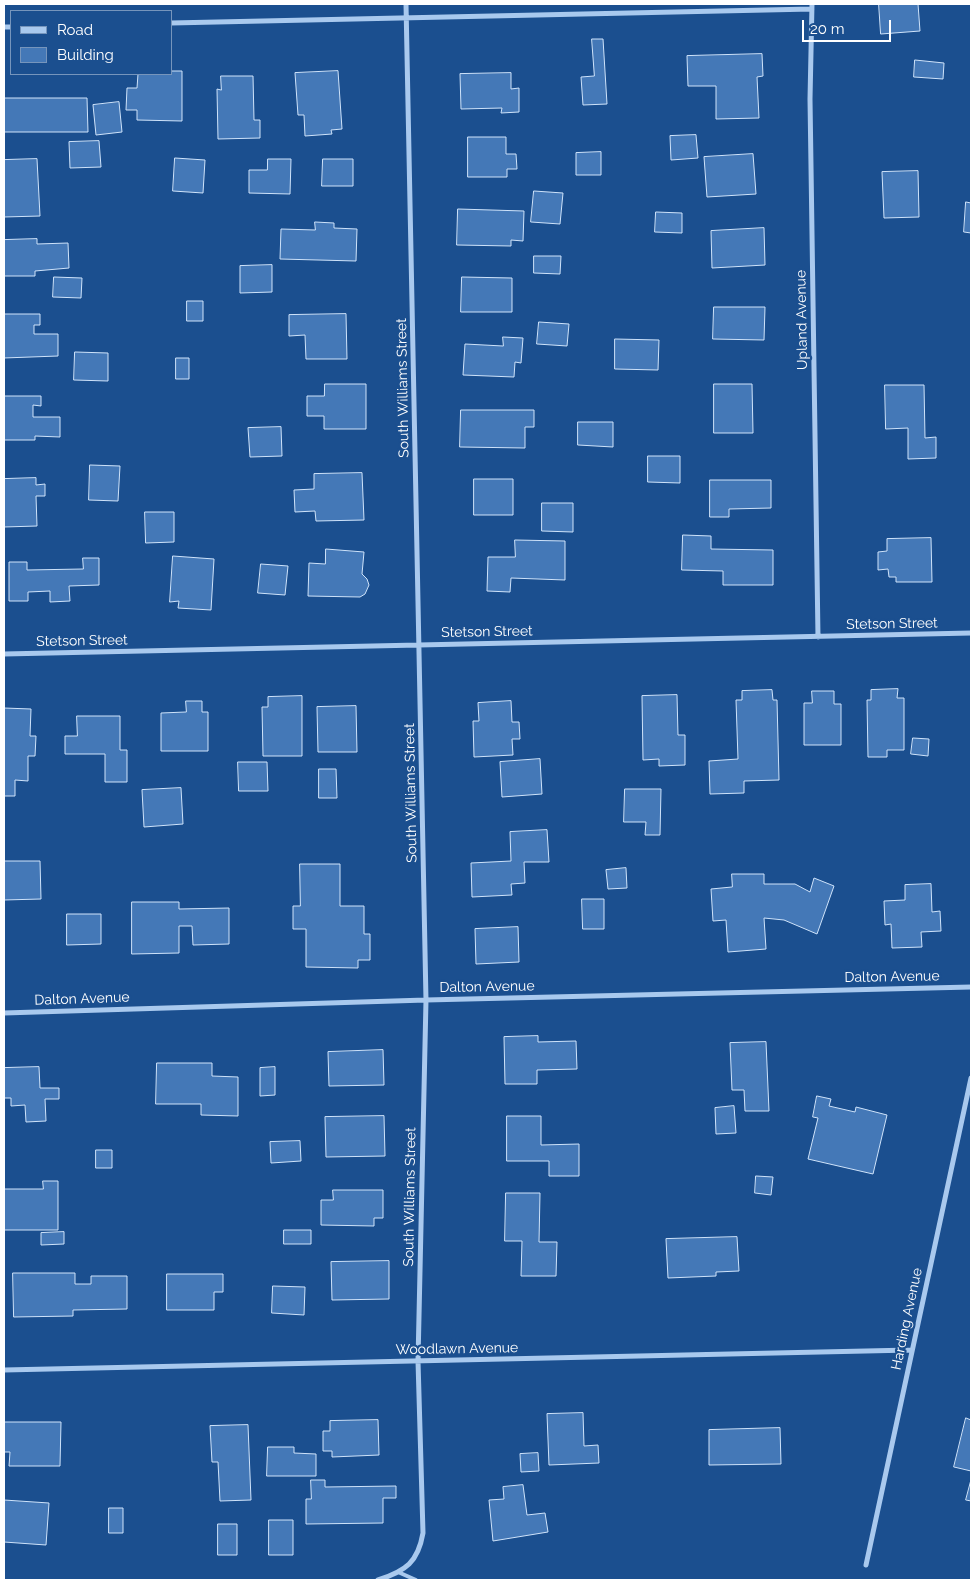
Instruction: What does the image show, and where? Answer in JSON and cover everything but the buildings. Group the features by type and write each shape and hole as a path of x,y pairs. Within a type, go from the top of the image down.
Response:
{"street":[{"name":"South Williams Street","path":"398,1572 412,1562 420,1548 423,1533 418,1361 426,1000 406,4"},
{"path":"172,23 812,7"},
{"name":"Upland Avenue","path":"812,7 810,99 818,636"},
{"name":"Stetson Street","path":"4,654 971,633"},
{"name":"Dalton Avenue","path":"4,1013 426,1000 971,987"},
{"name":"Harding Avenue","path":"866,1565 971,1078"},
{"name":"Woodlawn Avenue","path":"4,1370 911,1350"},
{"path":"378,1580 398,1572"}],"lane":[{"path":"398,1572 416,1580"}]}
